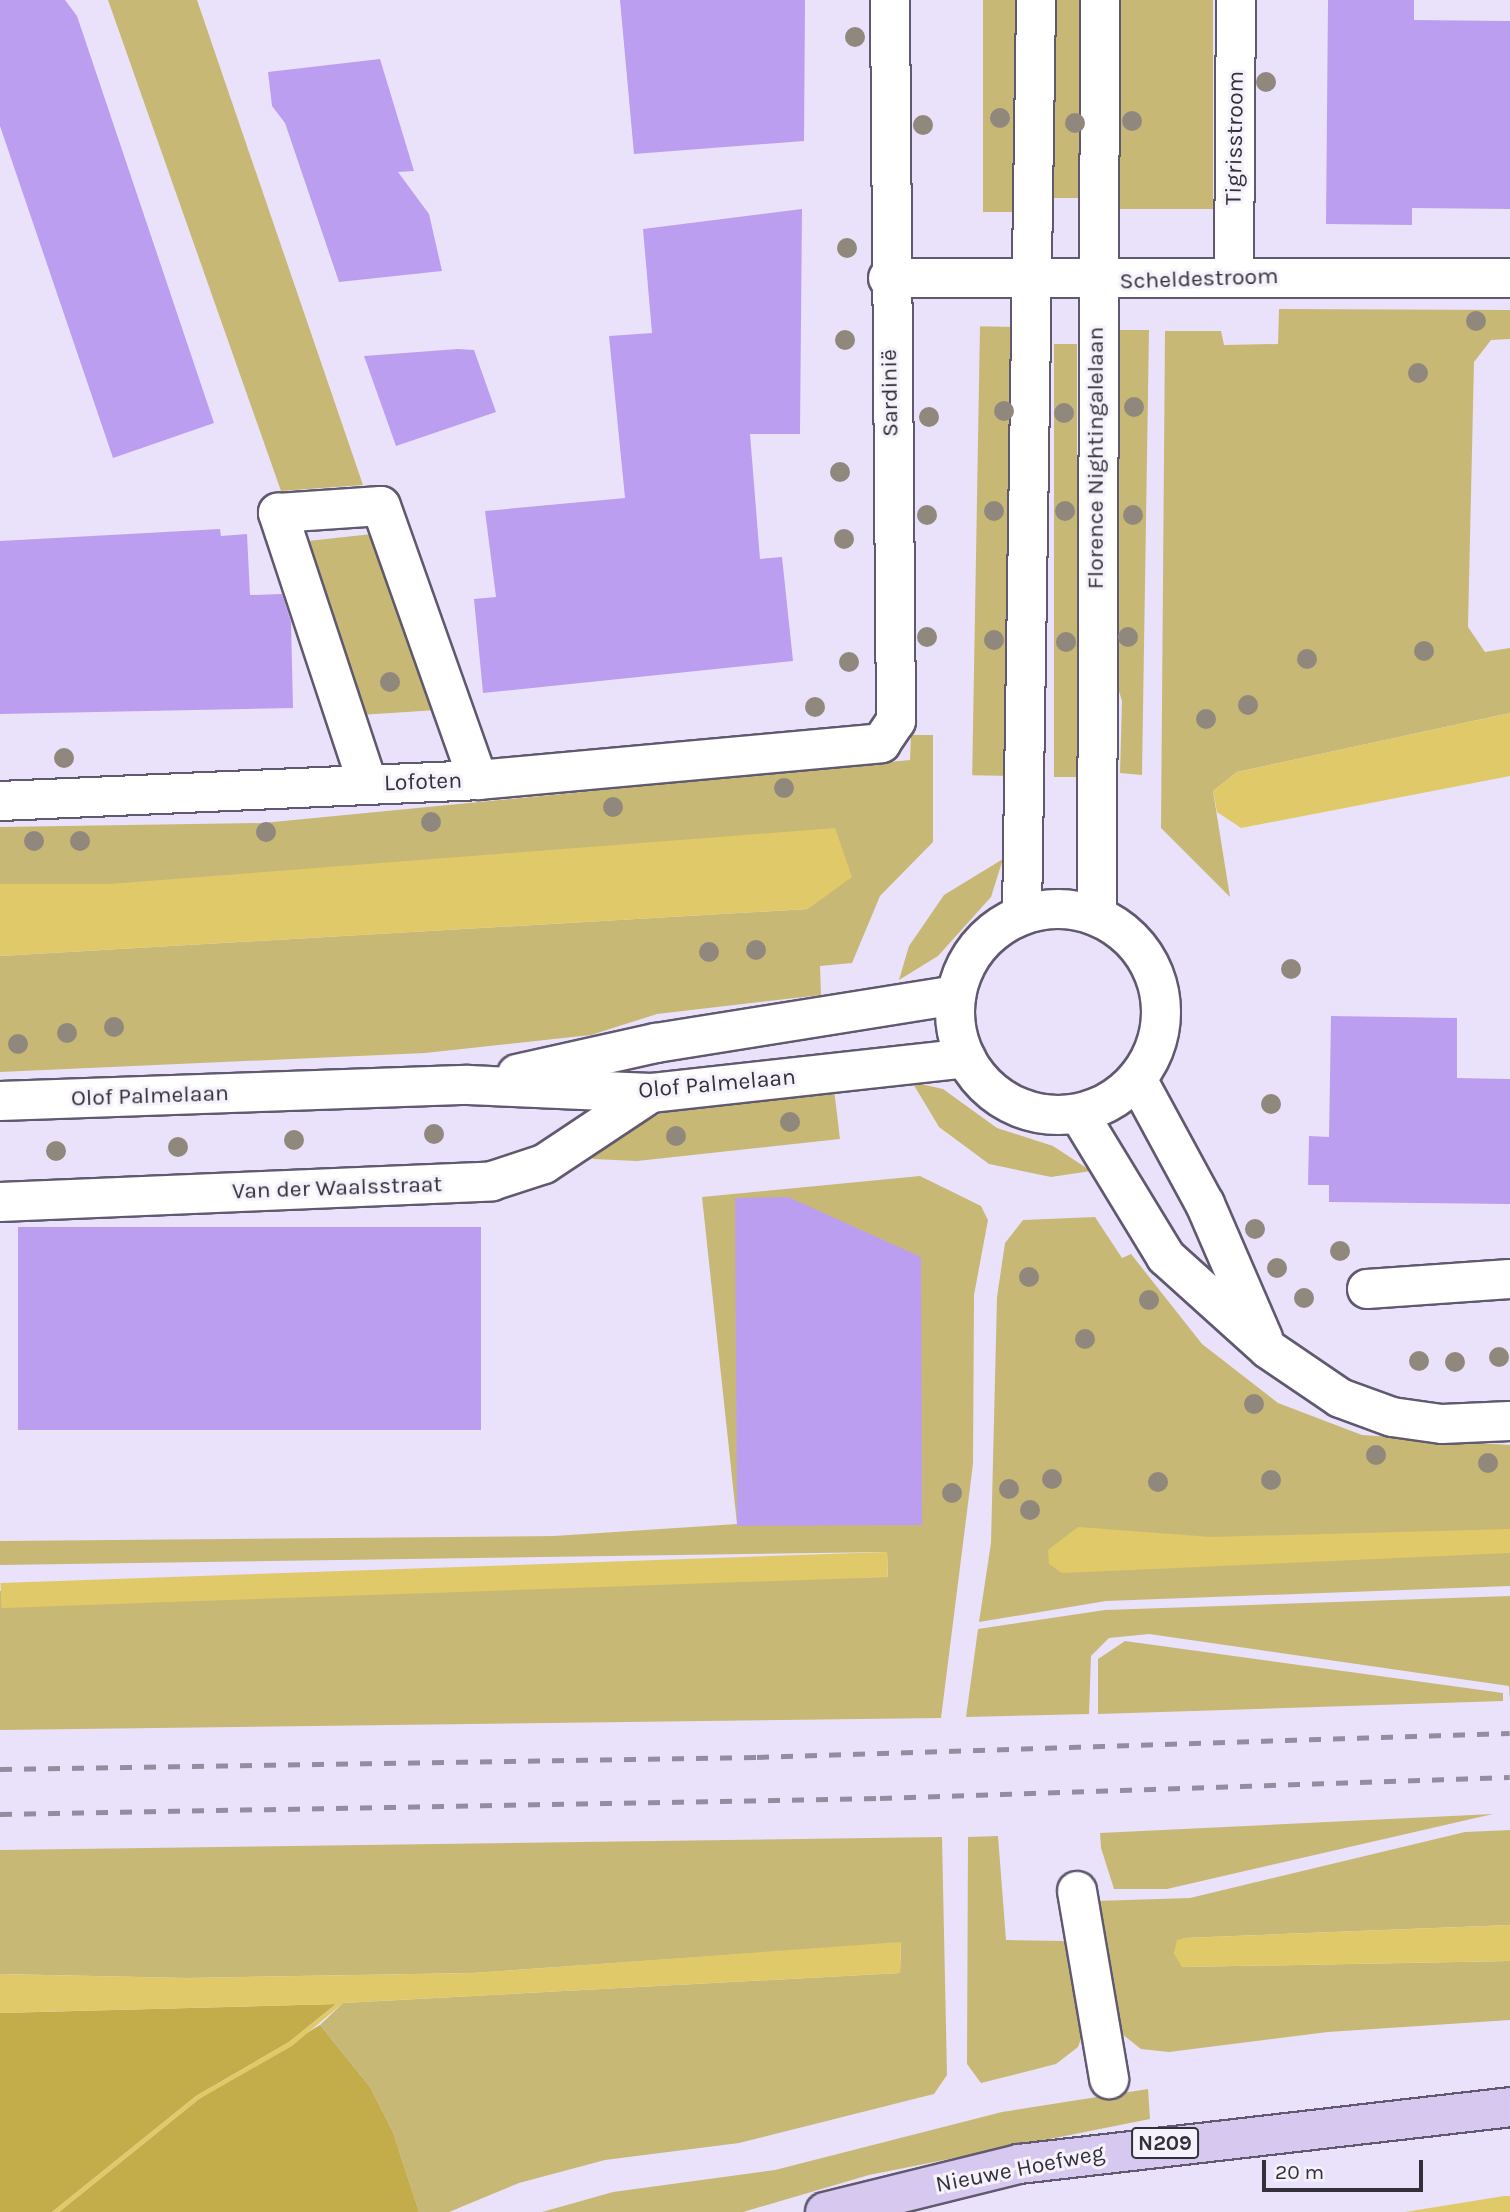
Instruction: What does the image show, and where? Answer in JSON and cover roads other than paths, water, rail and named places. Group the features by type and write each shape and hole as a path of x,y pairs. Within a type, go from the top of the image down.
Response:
{"main road":[{"name":"Nieuwe Hoefweg","path":"825,2212 1019,2164 1510,2107"}],"street":[{"name":"Sardinië","path":"845,750 881,743 896,722 888,278 890,0"},
{"path":"1021,915 1036,0"},
{"name":"Florence Nightingalelaan","path":"1097,916 1100,0"},
{"name":"Tigrisstroom","path":"1234,275 1236,0"},
{"name":"Scheldestroom","path":"888,278 1097,283 1234,275 1510,278"},
{"path":"368,785 278,513 381,506 478,780"},
{"name":"Lofoten","path":"0,801 478,780 845,750"},
{"path":"1072,909 1097,916 1136,945 1158,988 1159,1036 1137,1079 1101,1107 1079,1114 1045,1115 1013,1105 985,1086 966,1058 956,995 972,955 1021,915 1072,909"},
{"name":"Olof Palmelaan","path":"468,1085 656,1043 956,995"},
{"name":"Olof Palmelaan","path":"0,1101 468,1085 651,1094 966,1058"},
{"path":"1137,1079 1205,1204 1268,1349"},
{"name":"Van der Waalsstraat","path":"0,1202 492,1181 544,1164 651,1094"},
{"path":"1079,1114 1166,1257 1268,1349 1340,1398 1392,1417 1442,1424 1510,1421"},
{"path":"1367,1289 1510,1279"},
{"path":"1077,1891 1109,2079"}],"railway":[{"path":"0,1769 757,1757 1510,1733"},
{"path":"0,1814 880,1798 1510,1777"}]}
